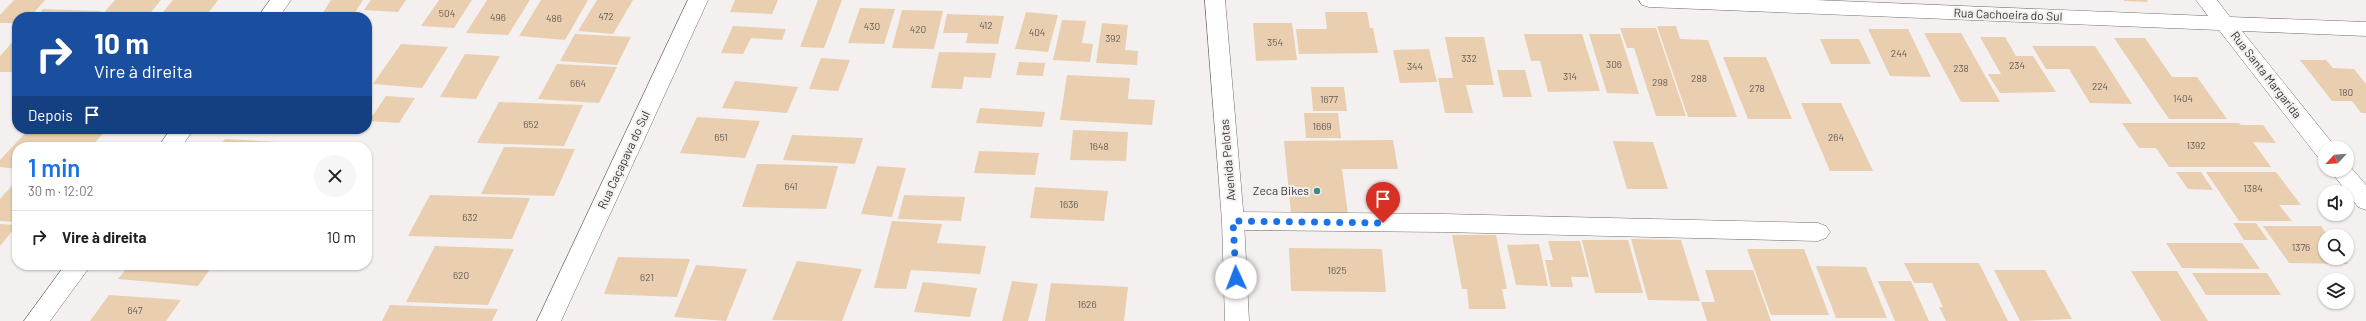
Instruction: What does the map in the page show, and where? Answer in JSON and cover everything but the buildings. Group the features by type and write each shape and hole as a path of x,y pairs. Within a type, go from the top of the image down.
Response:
{"street":[{"path":"272,12 281,0"},
{"name":"Rua Caçapava do Sul","path":"549,321 698,0"},
{"name":"Avenida Pelotas","path":"1215,0 1233,221 1237,321"},
{"name":"Rua Cachoeira do Sul","path":"1649,0 2366,30"},
{"name":"Rua Santa Margarida","path":"2206,0 2318,141"},
{"path":"173,142 179,134"},
{"path":"2346,177 2366,202"},
{"path":"1233,221 1443,223 1818,232"},
{"path":"36,321 75,270"}],"place":[{"name":"Zeca Bikes","path":"1317,191"}],"route":[{"path":"1236,278 1233,221 1383,223"}]}
